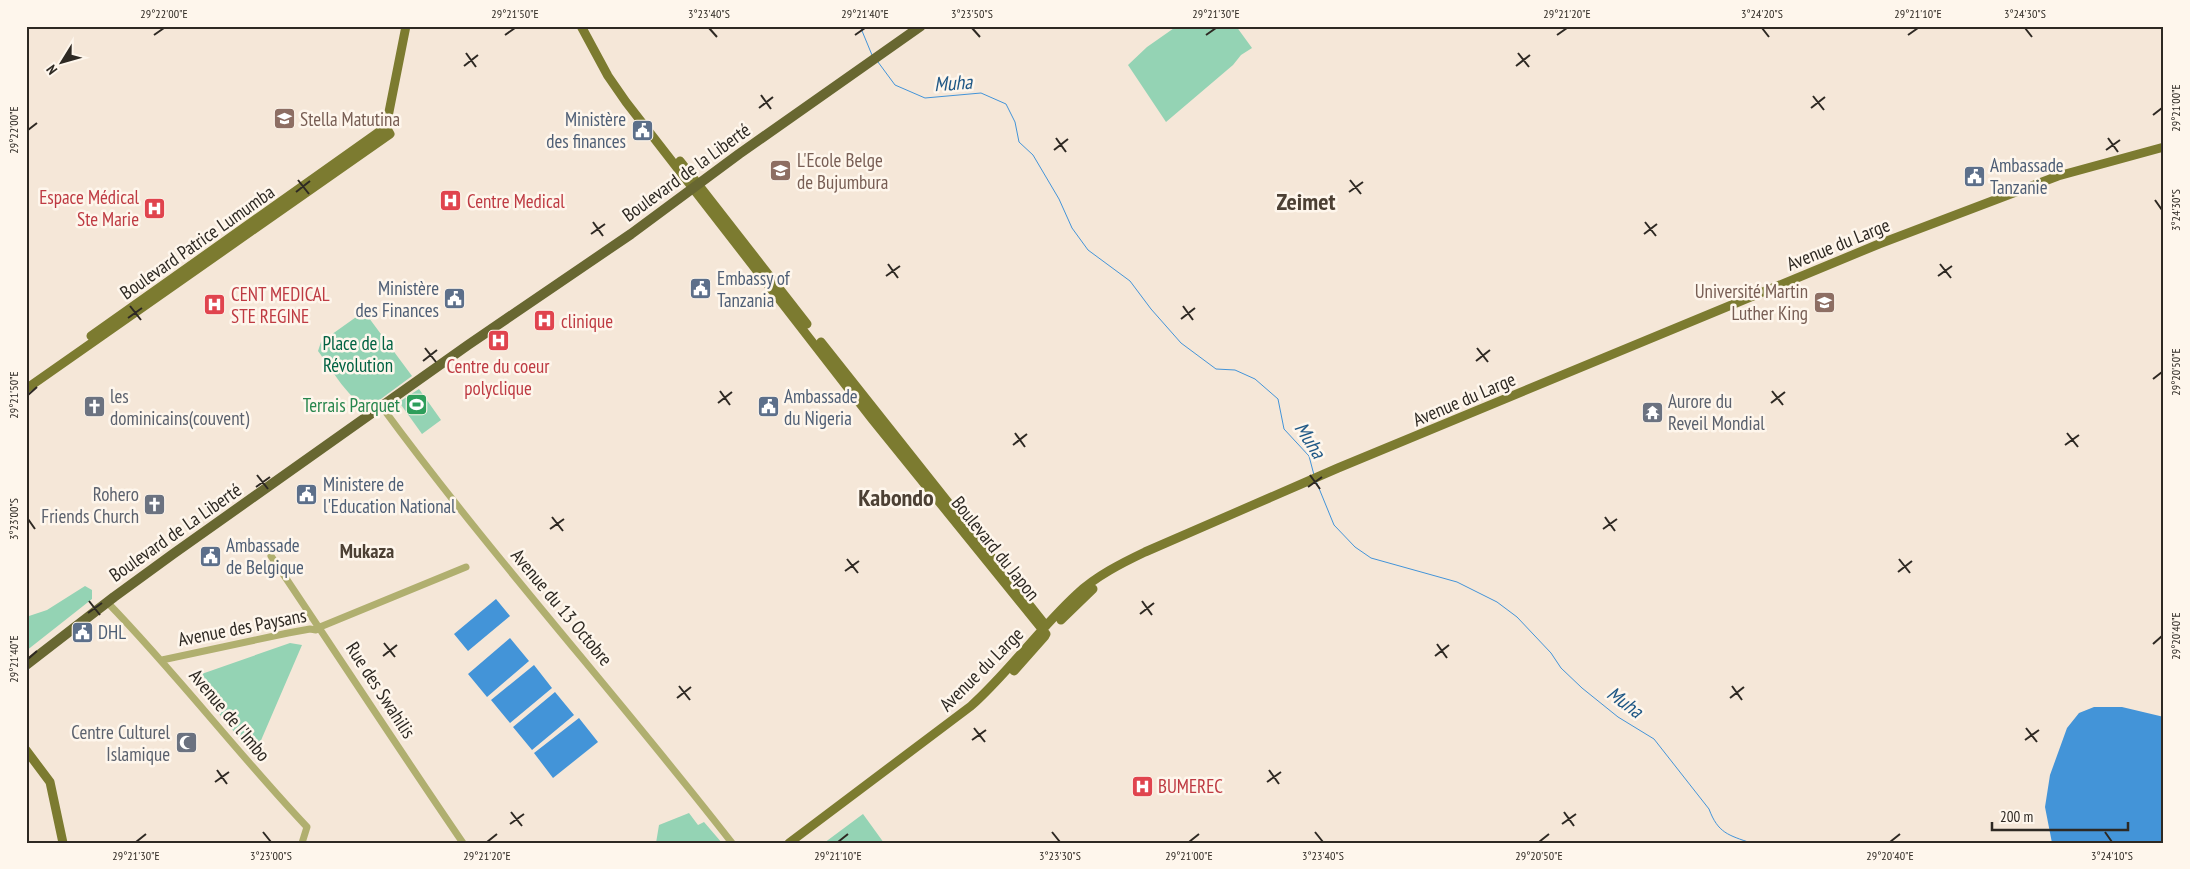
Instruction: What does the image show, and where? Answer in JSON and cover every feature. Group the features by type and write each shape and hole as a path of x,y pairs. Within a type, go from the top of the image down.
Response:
{"highway":[{"name":"Boulevard de la Liberté","path":"568,277 922,26"},
{"name":"Boulevard de La Liberté","path":"26,665 107,602 568,277"}],"main road":[{"path":"388,130 406,26"},
{"name":"Boulevard du Japon","path":"580,26 602,67 933,490 1046,630"},
{"name":"Boulevard du Japon","path":"586,26 622,91"},
{"name":"Boulevard Patrice Lumumba","path":"26,382 388,130"},
{"name":"Boulevard Patrice Lumumba","path":"26,389 388,130"},
{"name":"Avenue du Large","path":"789,843 963,712 998,680 1046,630 1088,592 1119,571 1155,552 1365,458 1879,244 2058,176 2164,147"},
{"name":"Avenue du Large","path":"798,843 974,711 996,691 1046,630"},
{"path":"26,750 50,782 64,843"}],"street":[{"name":"Avenue du 13 Octobre","path":"382,408 412,449 496,553 719,824"},
{"name":"Rue des Swahilis","path":"271,556 463,843"},
{"name":"Avenue des Paysans","path":"162,660 288,633 310,629 316,630 466,568"},
{"name":"Avenue de l'Imbo","path":"107,602 162,660 257,774 306,827 302,843"},
{"path":"719,824 732,843"},
{"path":"719,824 730,832 738,843"}],"green space":[{"path":"1177,26 1236,26 1252,48 1241,55 1233,65 1166,122 1128,65 1147,47"},
{"name":"Place de la Révolution","path":"359,315 369,318 412,376 370,407 363,405 349,393 318,351 321,342"},
{"path":"419,389 441,420 422,434 399,402"},
{"path":"85,586 92,590 92,599 26,651 26,617 47,610"},
{"path":"290,643 302,645 259,745 252,749 245,745 191,680 193,677"},
{"path":"689,813 698,825 704,822 722,843 656,843 659,825"},
{"path":"863,814 884,843 824,843"}],"water":[{"path":"496,599 510,616 468,651 454,634"},
{"path":"510,638 529,661 487,697 468,674"},
{"path":"534,665 552,688 510,723 491,700"},
{"path":"555,692 574,715 532,750 513,727"},
{"path":"2094,707 2122,707 2164,717 2164,843 2052,843 2045,807 2050,775 2067,728 2079,713"},
{"path":"579,718 598,742 553,778 534,753"}],"waterway":[{"name":"Muha","path":"860,26 872,55"},
{"name":"Muha","path":"878,62 895,85 925,98 981,93 1006,104 1015,122 1019,142 1033,155 1059,199 1072,228 1088,250 1130,281 1151,309 1181,343 1216,369 1235,370 1255,379 1278,399 1284,429 1309,456 1314,475"},
{"name":"Muha","path":"1316,481 1334,525 1355,547 1371,558 1457,582 1497,602 1517,617 1551,653 1561,668 1582,688 1618,717 1654,739 1709,809 1720,828 1730,835 1751,843"}],"place":[{"name":"Stella Matutina","path":"284,119"},
{"name":"Ministère des finances","path":"642,130"},
{"name":"L'Ecole Belge de Bujumbura","path":"781,171"},
{"name":"Ambassade Tanzanie","path":"1974,176"},
{"name":"Centre Medical","path":"451,201"},
{"name":"Espace Médical Ste Marie","path":"155,208"},
{"name":"Embassy of Tanzania","path":"701,289"},
{"name":"Ministère des Finances","path":"455,299"},
{"name":"Université Martin Luther King","path":"1824,302"},
{"name":"CENT MEDICAL STE REGINE","path":"215,305"},
{"name":"clinique","path":"545,321"},
{"name":"Centre du coeur polyclique","path":"498,340"},
{"name":"Terrais Parquet","path":"416,405"},
{"name":"les dominicains(couvent)","path":"94,407"},
{"name":"Ambassade du Nigeria","path":"768,407"},
{"name":"Aurore du Reveil Mondial","path":"1652,412"},
{"name":"Ministere de l'Education National","path":"307,495"},
{"name":"Rohero Friends Church","path":"155,505"},
{"name":"Ambassade de Belgique","path":"210,556"},
{"name":"DHL","path":"82,632"},
{"name":"Centre Culturel Islamique","path":"186,743"},
{"name":"BUMEREC","path":"1142,786"}],"district":[{"name":"Zeimet","path":"1306,201"},
{"name":"Kabondo","path":"896,497"},
{"name":"Mukaza","path":"367,551"}]}
